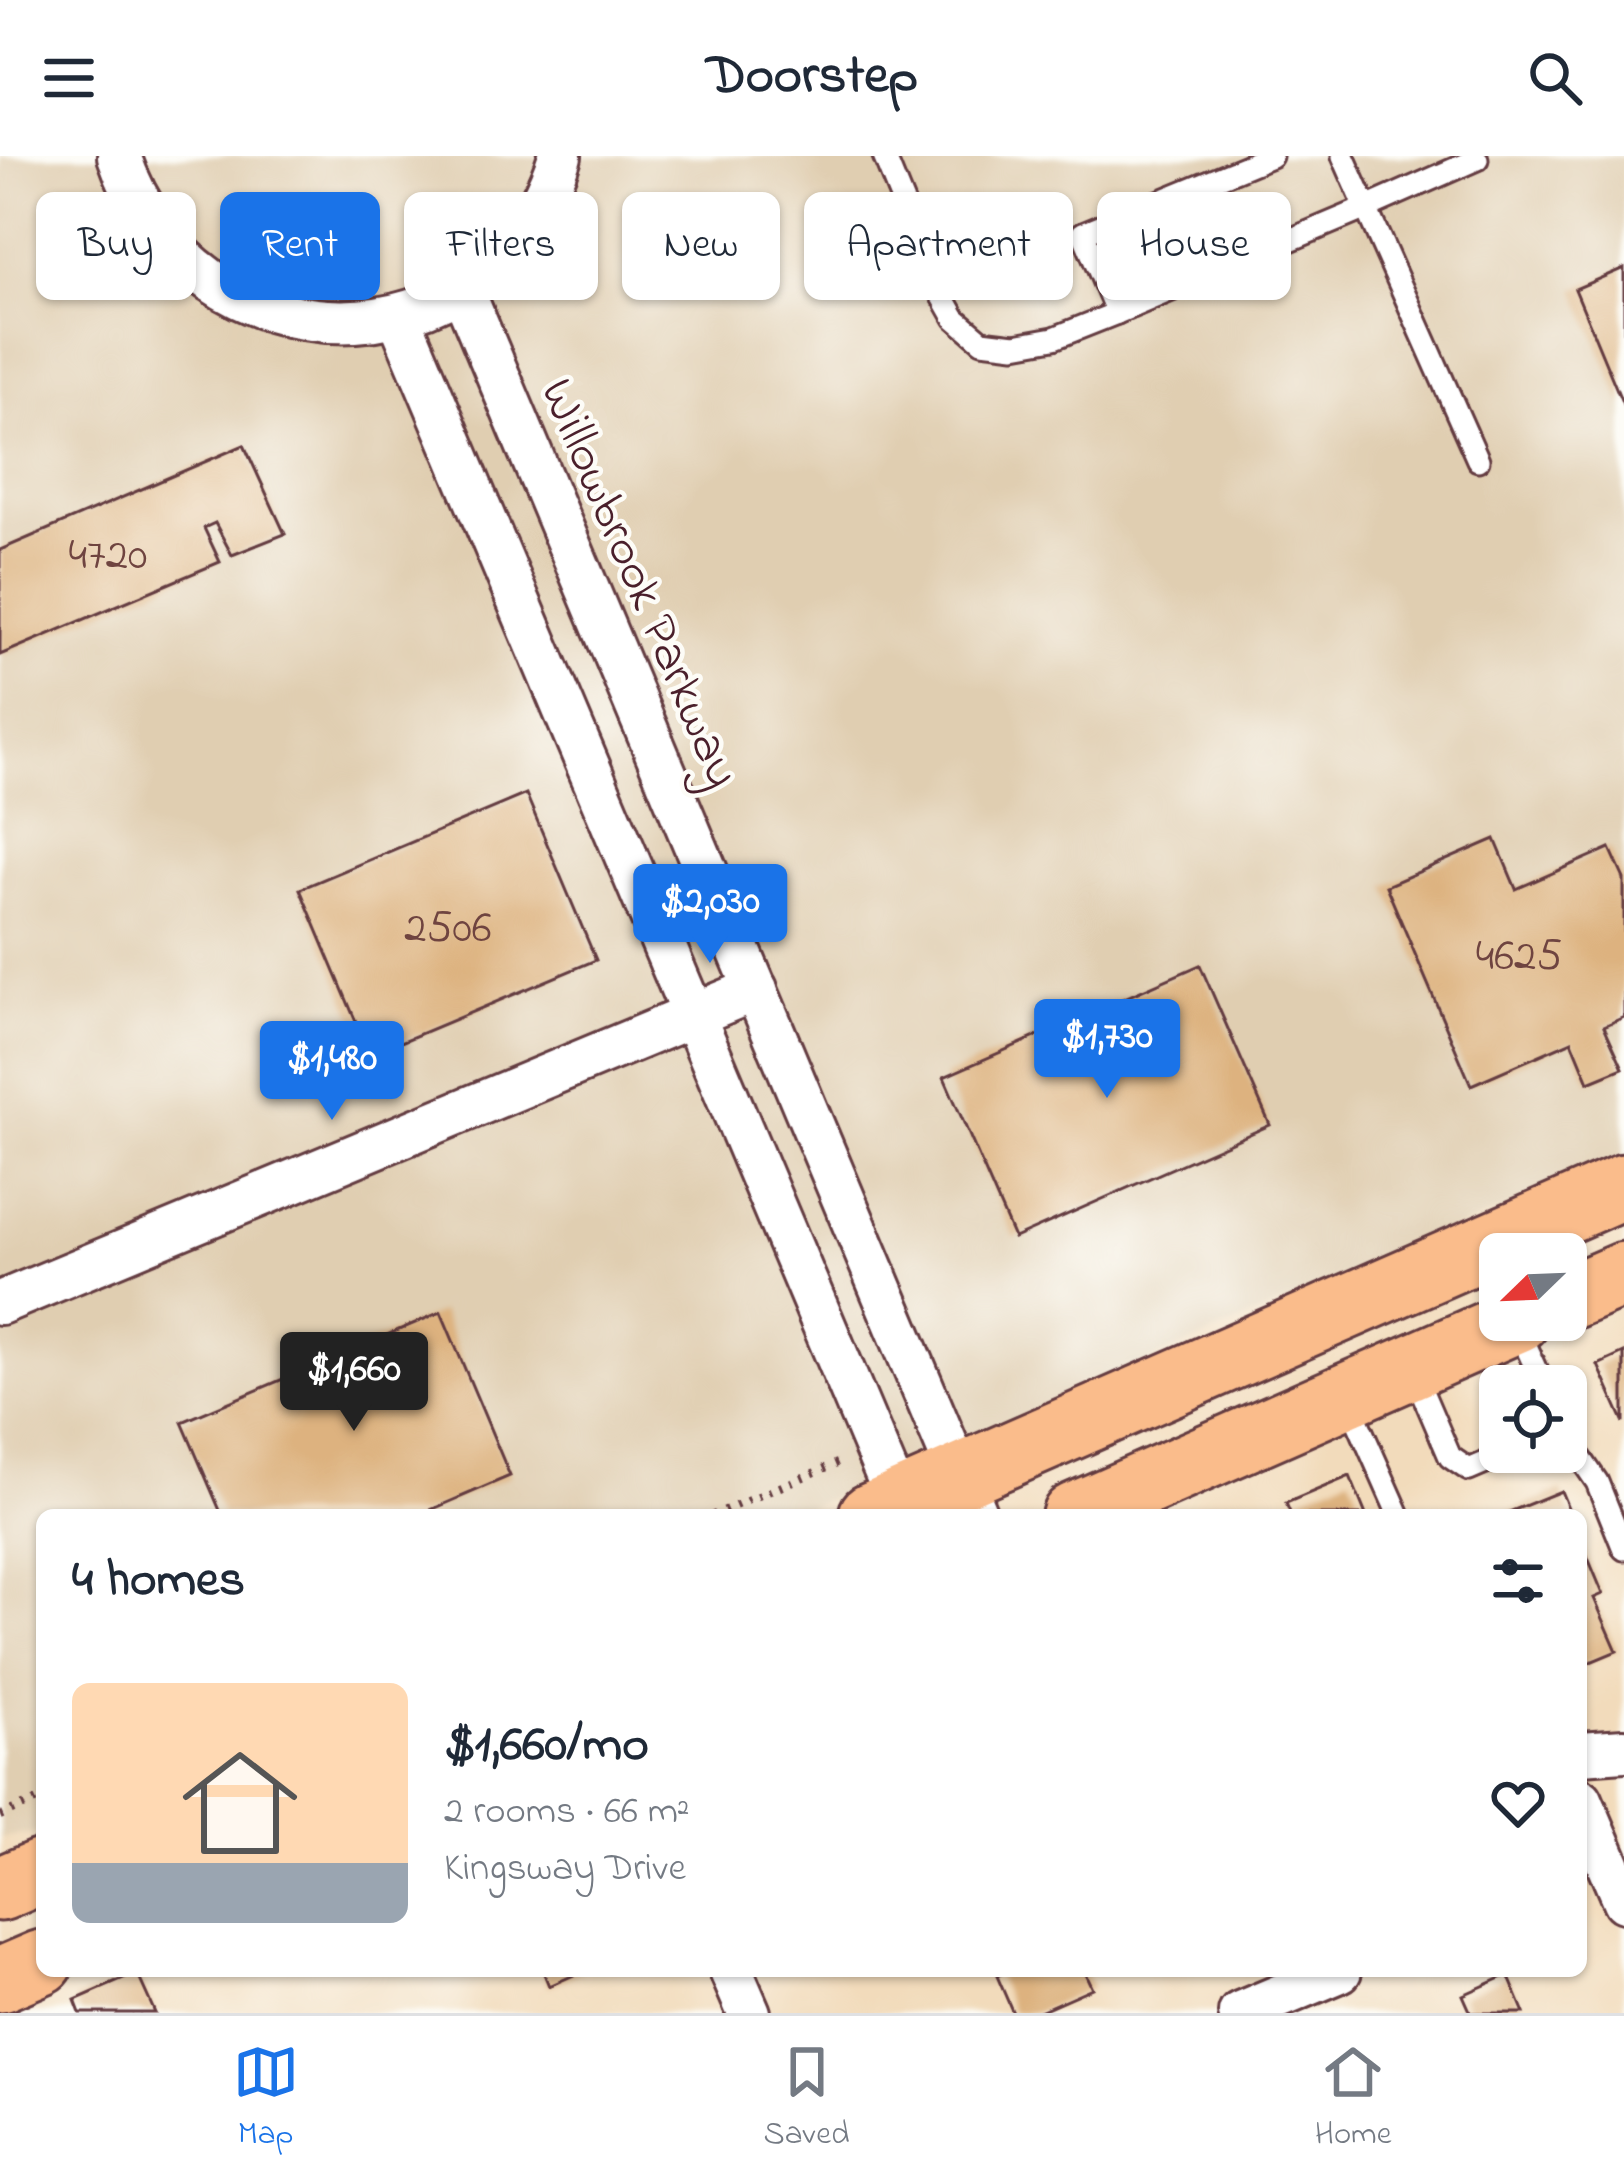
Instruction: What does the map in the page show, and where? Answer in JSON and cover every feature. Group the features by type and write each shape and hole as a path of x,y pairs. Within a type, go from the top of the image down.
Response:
{"main road":[{"path":"902,1509 968,1496 1624,1186"},
{"path":"1587,1290 1624,1274"},
{"path":"1088,1509 1479,1338"},
{"path":"0,1889 36,1873"},
{"path":"0,1980 36,1965"}],"street":[{"path":"118,156 135,198 164,241 223,291 270,311 346,322 398,315 432,300"},
{"path":"547,192 560,156"},
{"name":"Willowbrook Parkway","path":"466,300 968,1496"},
{"path":"398,315 694,1015 891,1509"},
{"path":"0,1304 756,989"},
{"path":"1587,1753 1624,1750"},
{"path":"1587,1816 1624,1901"},
{"path":"734,1977 749,2013"},
{"path":"1240,2013 1326,1977"}],"lane":[{"path":"884,156 937,286 956,318 982,341 1015,345 1054,338 1117,313 1478,159"},
{"path":"1117,313 1083,233 1271,156"},
{"path":"1342,156 1478,460"},
{"path":"1412,1367 1450,1457 1469,1470 1479,1466"},
{"path":"1346,1395 1396,1509"},
{"path":"1587,1467 1624,1549"}],"path":[{"path":"727,1509 825,1468"},
{"path":"0,1816 36,1801"}],"shaded area":[{"path":"0,156 1624,156 1624,1158 805,1509 36,1509 36,1833 0,1838"}],"building":[{"path":"1624,268 1624,407 1575,289"},
{"path":"244,445 285,534 232,555 215,523 204,528 220,562 0,655 0,550"},
{"path":"526,794 596,960 370,1055 300,889"},
{"path":"1495,839 1516,889 1610,848 1624,879 1624,1017 1604,1026 1623,1068 1589,1082 1572,1041 1471,1085 1386,886"},
{"path":"1200,965 1270,1125 1014,1238 944,1077"},
{"path":"441,1312 510,1476 433,1509 219,1509 182,1422"},
{"path":"1624,1353 1624,1423 1598,1365"},
{"path":"1350,1476 1364,1509 1288,1509 1286,1503"},
{"path":"1561,1491 1568,1509 1517,1509"},
{"path":"1587,1555 1603,1594 1594,1598 1617,1651 1587,1664"},
{"path":"128,1977 139,1977 155,2013 80,2013 75,2000"},
{"path":"545,1977 569,1977 549,1986"},
{"path":"997,1977 1087,1977 1092,1988 1035,2013 1013,2013"},
{"path":"1509,1977 1524,2013 1471,2013 1463,1995"}]}
